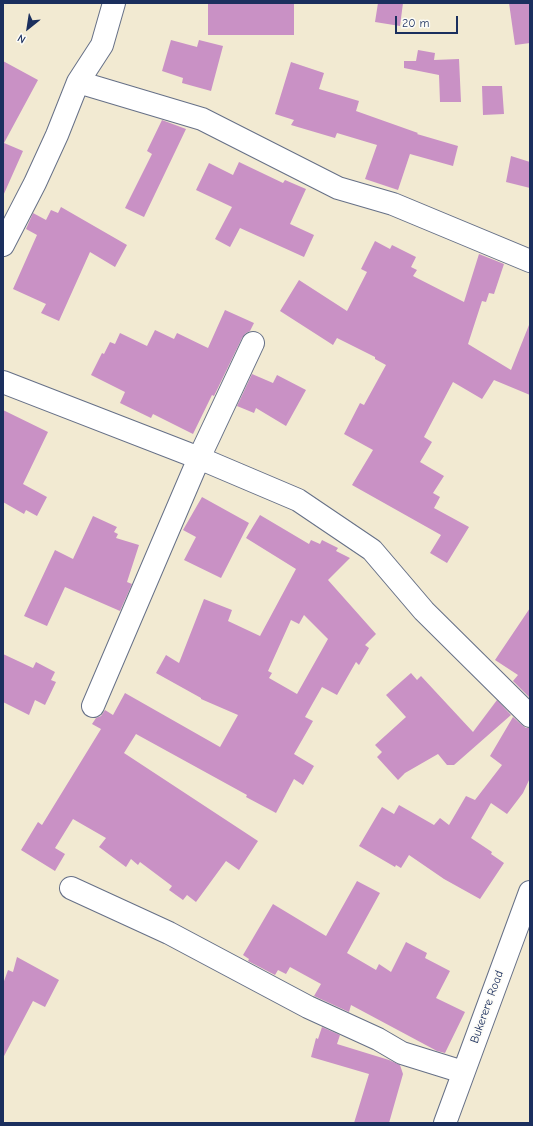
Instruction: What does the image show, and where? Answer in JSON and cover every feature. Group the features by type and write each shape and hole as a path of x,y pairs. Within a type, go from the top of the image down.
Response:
{"street":[{"path":"3,244 35,183 57,135 78,82 102,45 114,3"},
{"path":"78,82 202,119 338,188 393,204 530,261"},
{"path":"93,706 199,458 253,343"},
{"path":"3,382 199,458 298,500 372,550 424,611 530,716"},
{"path":"70,888 169,932 308,1007 378,1039 402,1053 463,1072"},
{"name":"Bukerere Road","path":"445,1123 463,1072 525,921 530,892"}],"building":[{"path":"208,3 294,3 294,35 208,35"},
{"path":"378,3 403,3 400,26 375,22"},
{"path":"509,3 530,3 530,43 515,45"},
{"path":"171,40 197,47 199,40 223,46 211,91 182,83 183,78 162,71"},
{"path":"418,50 435,53 434,60 459,59 461,102 440,102 439,75 404,68 404,61 416,61"},
{"path":"3,61 38,80 4,143 23,151 3,196"},
{"path":"291,62 324,73 319,89 359,101 356,111 418,133 417,134 458,146 453,166 410,154 398,190 365,179 377,145 337,133 335,138 291,125 294,120 275,114"},
{"path":"482,86 502,86 504,114 483,115"},
{"path":"162,120 186,129 144,217 125,208 152,154 147,151"},
{"path":"511,156 530,162 530,188 506,182"},
{"path":"239,162 283,183 285,180 306,189 290,224 314,235 304,257 240,228 230,247 215,239 232,207 196,190 209,163 233,175"},
{"path":"61,207 127,245 115,267 90,252 59,321 41,313 46,304 13,289 37,235 26,229 33,213 46,220 51,210 58,213"},
{"path":"375,241 390,249 392,245 416,257 411,267 417,270 413,276 464,302 479,254 504,264 494,294 489,293 486,302 482,301 468,344 511,370 530,325 530,395 494,380 482,399 453,382 424,437 432,442 420,462 444,476 433,493 440,497 434,508 469,527 447,563 430,553 441,535 352,485 373,450 344,434 360,403 364,405 386,365 375,359 375,357 337,338 333,345 280,311 299,280 347,311 367,272 361,269"},
{"path":"225,310 254,323 250,331 242,338 214,396 212,395 193,434 153,414 151,418 120,403 125,392 91,375 102,353 104,354 110,342 115,344 120,333 147,346 155,330 174,339 177,333 208,348"},
{"path":"252,374 273,383 277,375 306,390 286,426 256,408 254,413 237,406"},
{"path":"3,410 48,432 23,484 47,497 37,516 26,510 24,514 3,502"},
{"path":"202,497 249,523 221,578 184,560 196,537 183,530"},
{"path":"260,515 309,544 311,540 320,544 322,540 338,548 336,551 350,558 328,580 376,634 365,645 369,648 359,665 356,662 337,695 322,687 305,717 313,721 294,754 314,766 303,785 294,779 276,813 246,797 247,795 136,734 124,753 258,841 239,870 226,861 196,902 187,895 183,900 169,890 172,886 140,862 138,865 131,859 126,867 99,847 106,838 73,819 55,848 65,854 55,871 21,850 38,822 42,825 101,729 92,724 105,710 113,715 125,693 220,747 238,715 201,699 156,673 166,655 179,663 204,599 232,610 228,621 260,636 296,569 246,538","holes":["304,615 328,639 297,694 269,678 272,673 268,671 291,620 299,624"]},
{"path":"93,516 117,527 114,532 118,534 116,538 139,545 127,582 132,584 120,611 65,587 47,626 24,616 55,550 73,559"},
{"path":"530,608 530,698 513,681 518,675 495,660"},
{"path":"3,654 33,668 36,662 55,672 51,680 56,682 45,705 35,700 29,715 3,702"},
{"path":"411,673 417,680 421,676 473,732 497,700 511,715 454,765 447,765 438,754 405,773 398,780 377,757 382,752 375,745 406,717 386,695"},
{"path":"513,717 526,728 530,728 530,778 523,793 507,814 491,803 471,838 492,852 491,854 504,863 480,899 444,879 409,855 401,868 396,865 395,867 359,846 382,807 394,814 399,805 434,825 440,818 449,825 466,796 475,800 502,765 490,756"},
{"path":"357,881 380,893 347,953 376,970 379,964 391,972 406,942 427,953 425,958 450,971 436,998 465,1012 445,1053 437,1051 351,1005 349,1012 314,996 321,984 290,967 286,974 278,970 275,975 248,961 249,959 243,955 273,904 326,936"},
{"path":"17,957 59,980 45,1007 33,1001 3,1058 3,984 8,970 13,972"},
{"path":"322,1027 340,1035 337,1044 389,1060 400,1065 403,1074 389,1123 354,1123 369,1074 311,1057 316,1038 318,1039"}]}
